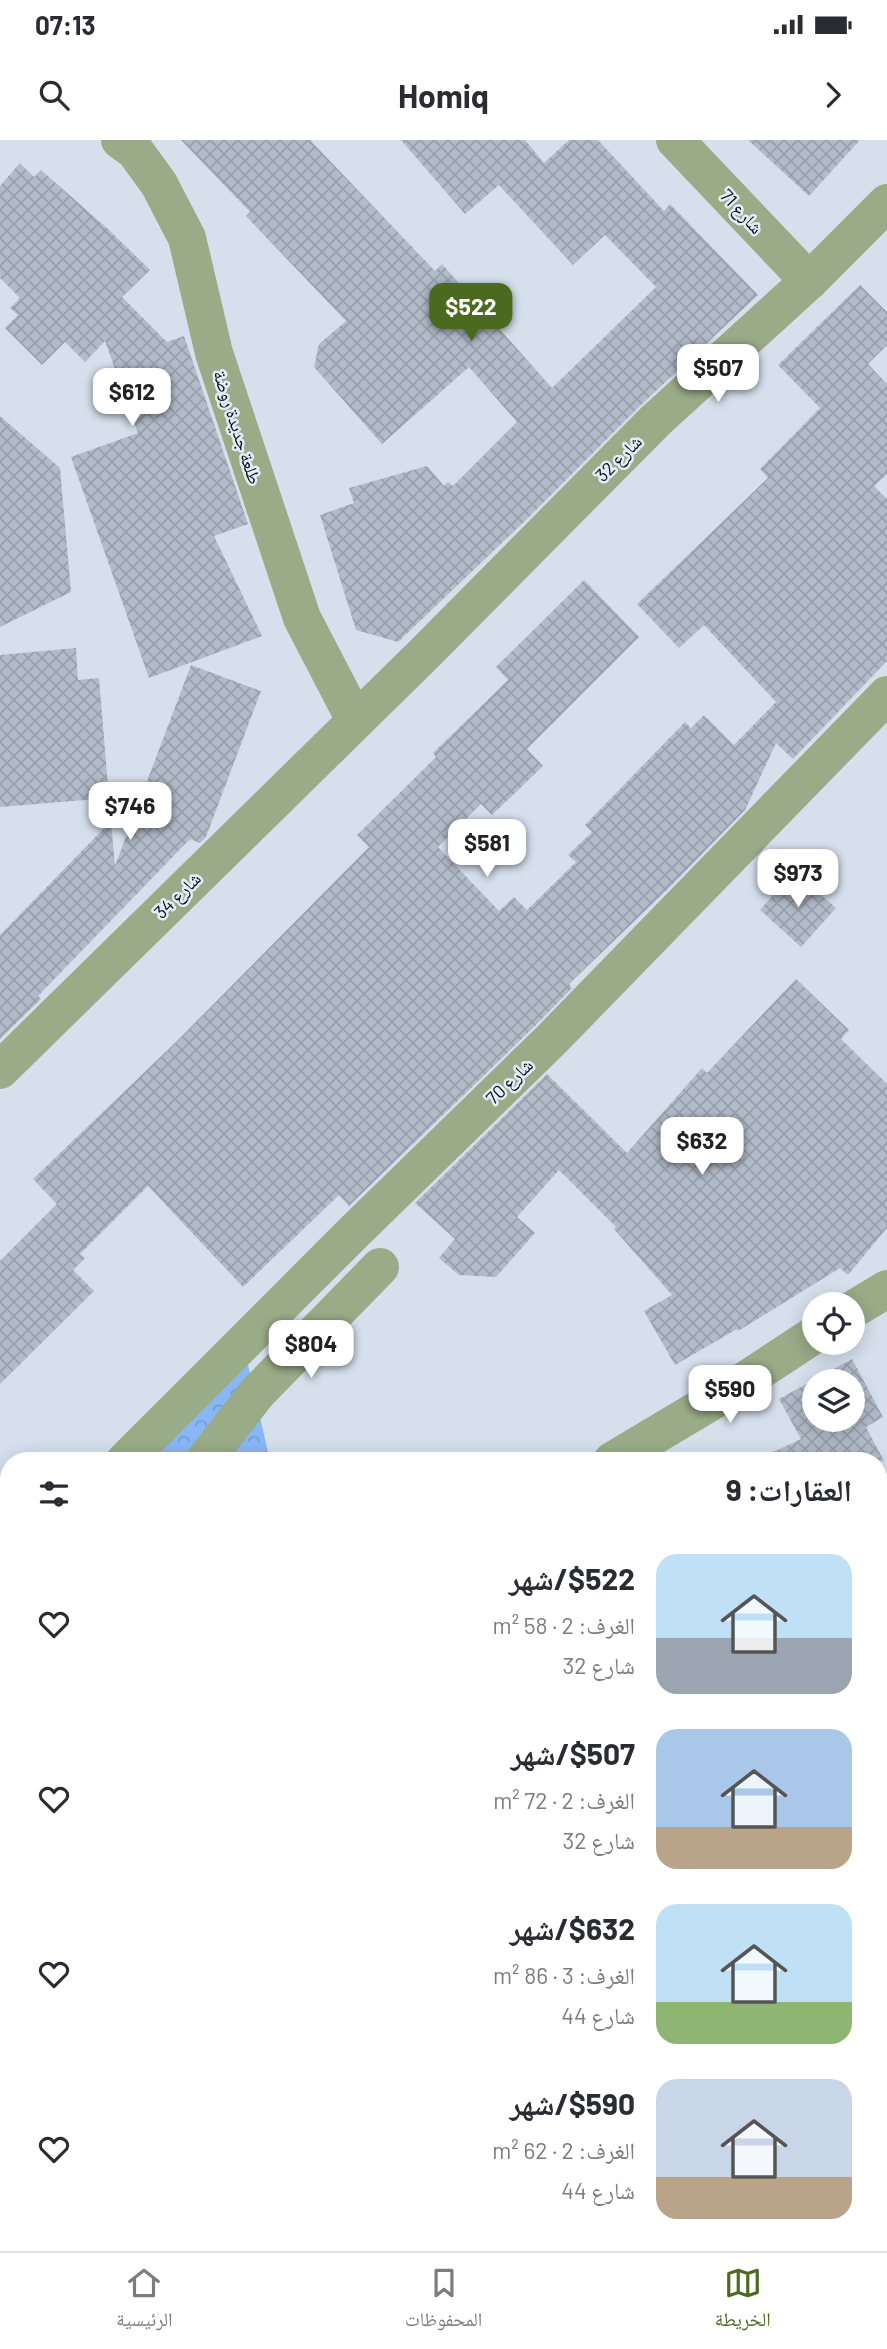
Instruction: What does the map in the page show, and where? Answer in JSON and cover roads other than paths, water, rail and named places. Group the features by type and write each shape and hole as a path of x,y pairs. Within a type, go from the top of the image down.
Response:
{"street":[{"name":"طلعة جديدة روضة","path":"120,140 135,151 159,184 187,238 214,353 302,618 355,720"},
{"name":"شارع 71","path":"675,140 809,281"},
{"name":"شارع 32","path":"355,720 655,421 809,281 887,203"},
{"name":"شارع 70","path":"134,1452 551,1040 887,695"},
{"name":"شارع 34","path":"0,1070 355,720"},
{"path":"211,1452 257,1393 380,1267"},
{"path":"865,1302 887,1289"},
{"path":"627,1452 729,1391 802,1343"}]}
